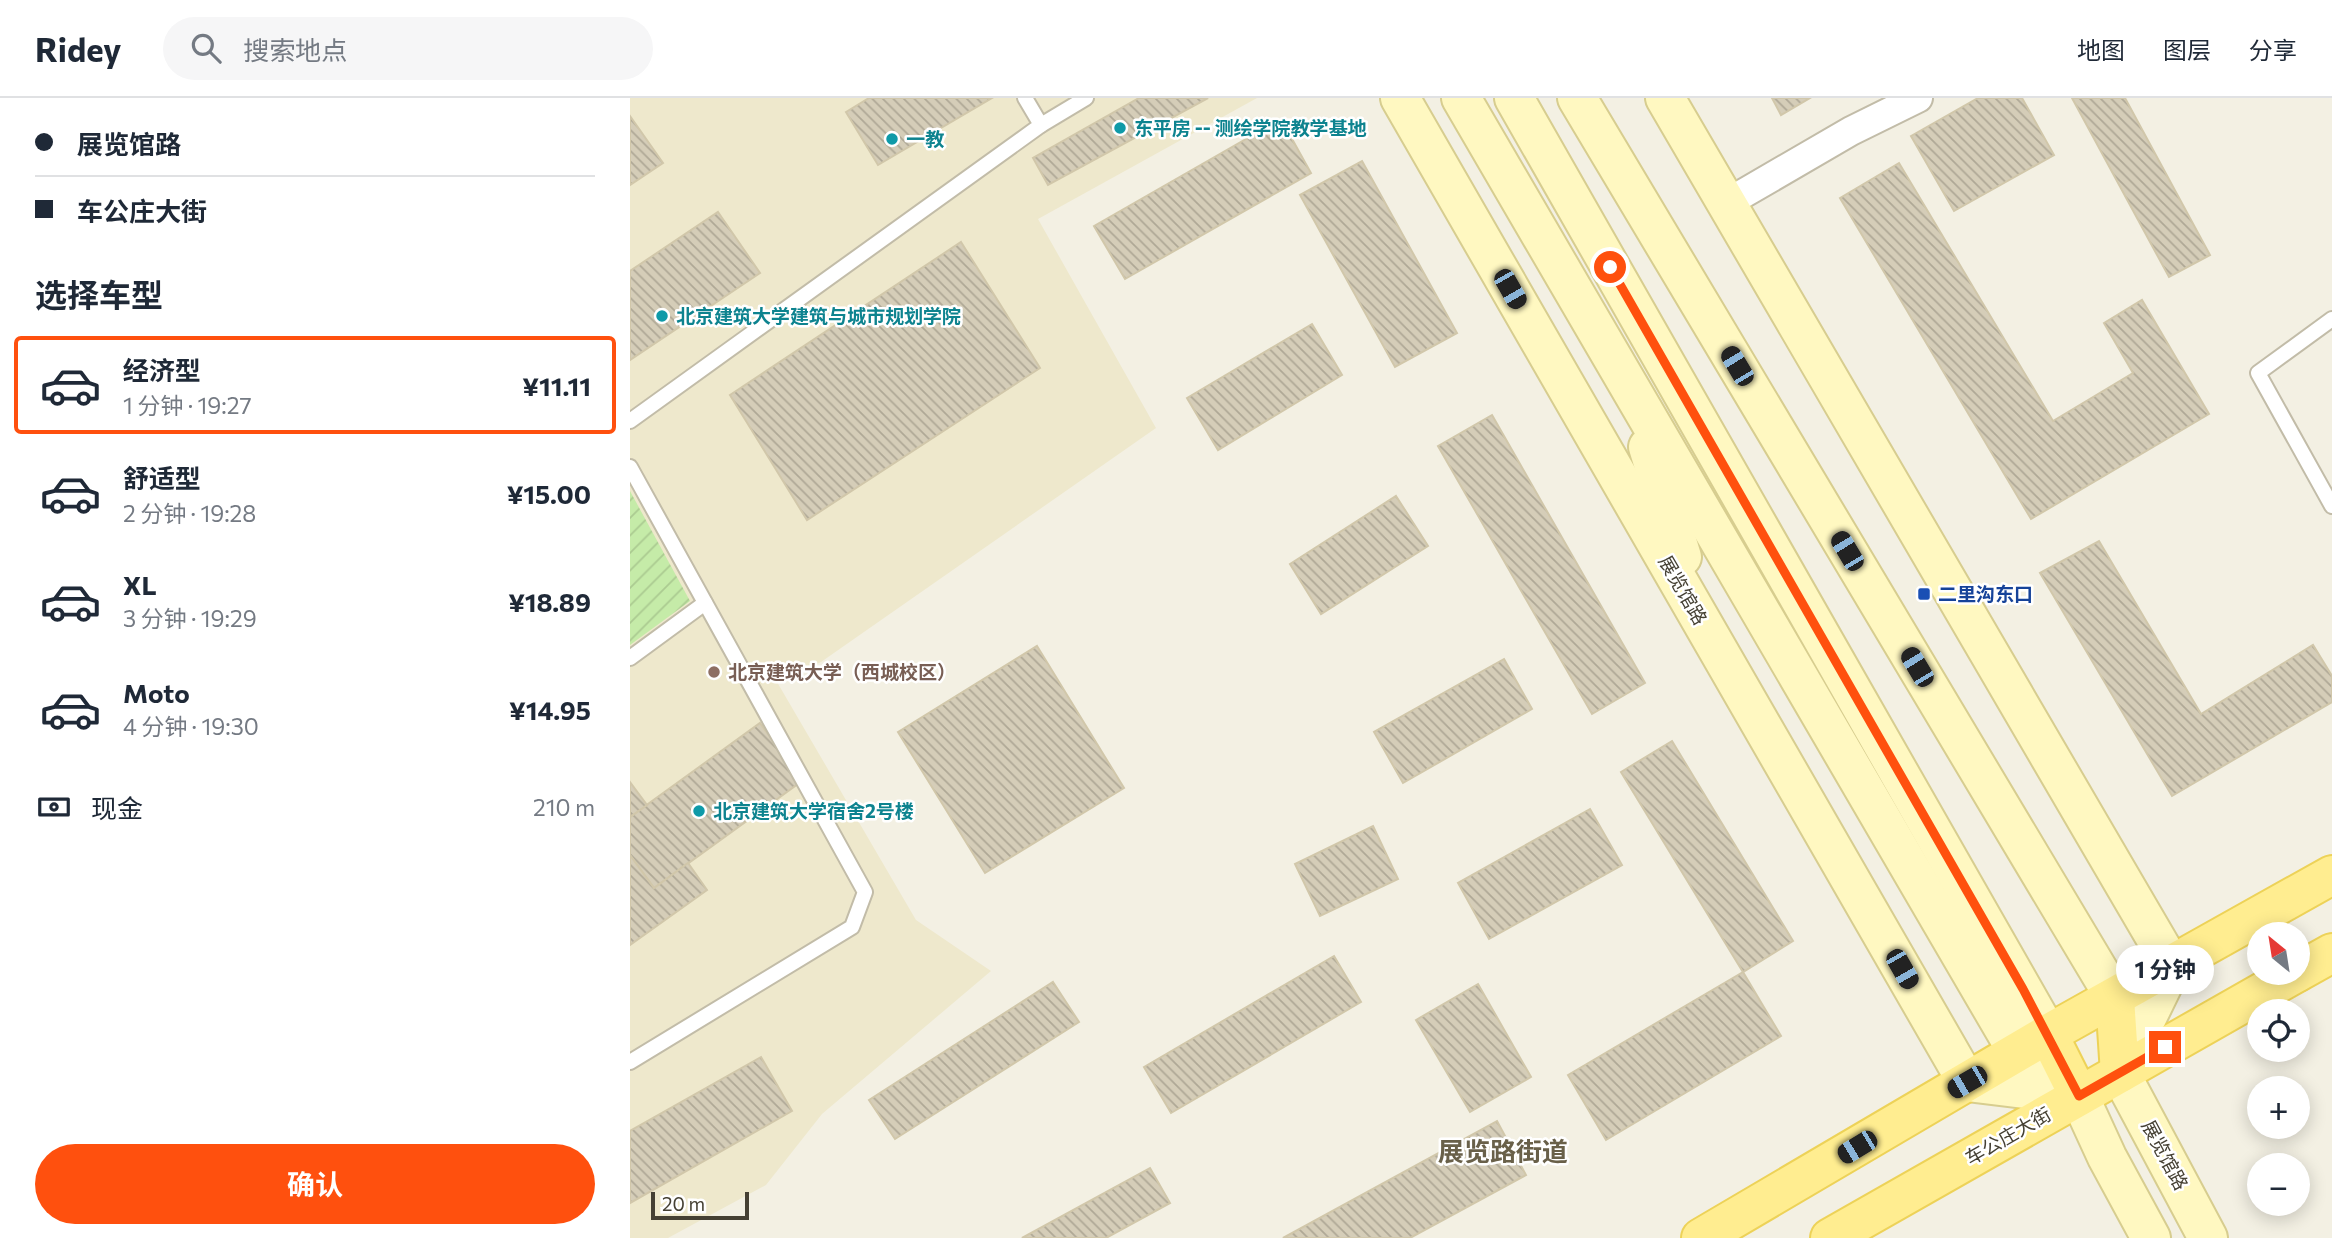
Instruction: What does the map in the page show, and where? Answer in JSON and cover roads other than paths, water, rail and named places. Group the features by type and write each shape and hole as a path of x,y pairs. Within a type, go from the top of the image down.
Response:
{"main road":[{"path":"1701,1238 2033,1043 2332,875"},
{"name":"车公庄大街","path":"2310,966 2332,953"},
{"name":"车公庄大街","path":"1830,1238 2276,985"},
{"path":"2115,998 2120,1073"},
{"path":"2033,1043 2079,1096"}],"street":[{"name":"展览馆路","path":"1400,98 1967,1082"},
{"path":"1461,98 1627,382 2033,1043"},
{"path":"1514,98 2033,1043"},
{"path":"1577,98 2115,998"},
{"path":"1594,98 1641,205"},
{"path":"1665,98 2172,966 2120,1073"},
{"path":"1727,203 1851,131 1918,98"},
{"path":"1627,382 1702,623"},
{"name":"展览馆路","path":"2120,1073 2208,1238"},
{"path":"1967,1082 2079,1096 2107,1157 2151,1238"}],"lane":[{"path":"1025,98 1041,125"},
{"path":"630,421 1041,125 1086,98"},
{"path":"2332,319 2258,373 2332,506"},
{"path":"630,467 865,892 852,927 630,1062"},
{"path":"630,658 705,603"}],"place":[{"name":"东平房 -- 测绘学院教学基地","path":"1120,128"},
{"name":"一教","path":"892,139"},
{"name":"北京建筑大学建筑与城市规划学院","path":"662,316"},
{"name":"二里沟东口","path":"1924,594"},
{"name":"北京建筑大学（西城校区）","path":"714,672"},
{"name":"北京建筑大学宿舍2号楼","path":"699,811"}],"district":[{"name":"展览路街道","path":"1503,1152"}]}
